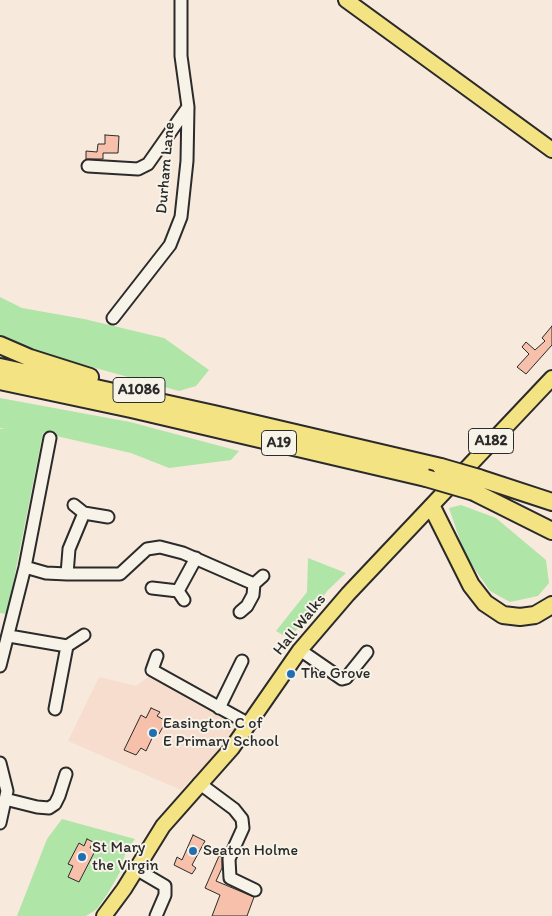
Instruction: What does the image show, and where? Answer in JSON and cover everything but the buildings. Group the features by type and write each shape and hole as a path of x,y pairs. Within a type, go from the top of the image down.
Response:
{"highway":[{"name":"A1086","path":"0,345 30,358 214,414"},
{"name":"A19","path":"0,367 441,467 477,485 552,516"},
{"name":"A19","path":"0,382 131,409 426,478 477,485 552,502"},
{"name":"A1086","path":"0,388 131,409"},
{"path":"477,485 552,497"},
{"path":"477,485 552,531"},
{"path":"432,507 471,585 485,603 503,614 520,617 535,615 552,605"}],"main road":[{"path":"346,0 552,150"},
{"name":"Hall Walks","path":"104,916 116,902 163,826 232,748 300,650 348,594 432,507 522,407 552,378"}],"street":[{"name":"Durham Lane","path":"112,318 170,245 181,217 187,161 188,106 180,56 180,0"},
{"path":"88,166 138,169 148,164 188,106"},
{"path":"0,666 25,567 50,438"},
{"path":"74,505 84,513 108,517"},
{"path":"67,574 69,549 84,513"},
{"path":"25,567 46,573 120,574 147,549 160,547 172,548 254,584"},
{"path":"152,588 181,596 196,558"},
{"path":"240,612 248,606 253,595 254,584 263,576"},
{"path":"9,636 67,646 84,635"},
{"path":"56,709 67,646"},
{"path":"300,650 342,679 346,678 367,652"},
{"path":"152,670 157,656"},
{"path":"219,708 242,661"},
{"path":"141,665 249,724"},
{"path":"0,763 7,791 0,823"},
{"path":"5,798 36,808 48,808 55,804 66,774"},
{"path":"200,783 234,809 242,819 243,828 229,859 230,878 255,890"},
{"path":"136,868 165,886 165,894 156,916"}],"shaded area":[{"name":"Easington C of E Primary School","path":"99,677 136,686 148,677 240,725 224,746 181,790 68,741"}],"green space":[{"path":"0,297 22,308 84,319 164,338 209,370 196,386 179,391 48,355 0,336"},
{"path":"0,398 130,422 239,451 231,460 169,468 131,453 43,433 7,614 0,613 0,429 5,429 0,428"},
{"path":"461,505 496,518 546,560 549,583 538,596 510,602 490,591 465,555 449,508"},
{"path":"308,558 346,573 328,590 302,625 288,638 276,631 307,592"},
{"path":"62,819 135,839 126,851 120,872 97,909 86,916 17,916 47,839"}],"place":[{"name":"The Grove","path":"291,674"},
{"name":"Easington C of E Primary School","path":"153,733"},
{"name":"Seaton Holme","path":"193,851"},
{"name":"St Mary the Virgin","path":"82,857"}]}
